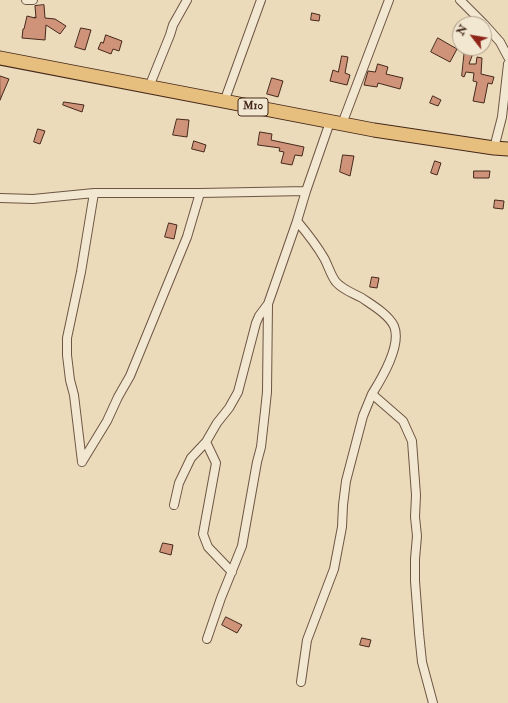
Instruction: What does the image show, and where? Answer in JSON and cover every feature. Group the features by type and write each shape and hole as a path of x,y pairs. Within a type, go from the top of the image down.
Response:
{"main road":[{"name":"M10","path":"0,58 149,88 374,130 508,149"}],"street":[{"path":"26,0 33,0"},
{"path":"149,88 173,25 187,0"},
{"path":"224,102 261,0"},
{"path":"174,505 179,484 191,458 206,442 216,424 230,408 238,392 256,323 259,316 268,304 306,191 389,0"},
{"path":"460,0 476,16"},
{"path":"492,33 500,42 508,57"},
{"path":"494,148 502,117 508,64"},
{"path":"0,198 33,199 94,193 306,191"},
{"path":"94,193 81,272 67,338 67,356 70,380 74,395 82,462 107,421 130,376 187,237 200,193"},
{"path":"297,221 317,246 336,282 348,292 361,298 386,315 394,327 395,337 393,353 372,394 363,416 346,481 342,527 334,569 307,640 300,682"},
{"path":"207,639 221,598 242,546 261,447 267,392 268,304"},
{"path":"372,394 403,421 412,441 417,536 415,581 419,633 422,662 433,703"},
{"path":"206,442 216,463 203,534 208,547 232,572"}],"building":[{"path":"44,5 45,18 55,19 66,26 60,34 46,25 45,40 22,38 27,16 36,18 35,6"},
{"path":"312,13 320,15 319,21 311,20"},
{"path":"81,28 91,30 85,50 75,47"},
{"path":"106,35 122,41 119,51 113,49 111,54 98,49 101,42 103,43"},
{"path":"438,38 452,46 452,56 453,56 450,62 431,52"},
{"path":"342,56 348,57 345,73 350,75 347,85 330,81 333,70 338,72"},
{"path":"464,56 472,56 469,64 476,64 477,57 482,58 481,74 494,77 492,84 488,83 484,103 473,101 477,82 473,81 474,73 466,72 464,77 462,76"},
{"path":"378,64 388,67 386,74 403,78 400,89 378,83 377,87 364,85 368,71 375,72"},
{"path":"0,76 9,79 0,100"},
{"path":"272,78 283,81 278,97 267,94"},
{"path":"433,96 441,100 438,106 430,103"},
{"path":"64,102 84,105 82,112 63,105"},
{"path":"177,119 189,120 187,137 173,135"},
{"path":"38,129 45,131 40,144 34,142"},
{"path":"260,132 272,134 271,140 304,147 302,156 295,155 292,165 281,163 284,152 279,151 280,148 258,145"},
{"path":"194,141 206,145 204,152 192,149"},
{"path":"343,155 354,156 350,176 340,172"},
{"path":"435,161 441,163 437,175 431,173"},
{"path":"474,171 490,171 489,178 474,178"},
{"path":"495,200 504,201 503,209 494,208"},
{"path":"169,223 177,225 174,239 165,237"},
{"path":"372,277 379,278 377,288 370,287"},
{"path":"163,543 173,545 171,555 160,552"},
{"path":"226,617 242,625 237,633 222,625"},
{"path":"362,638 371,640 369,647 360,645"}]}
